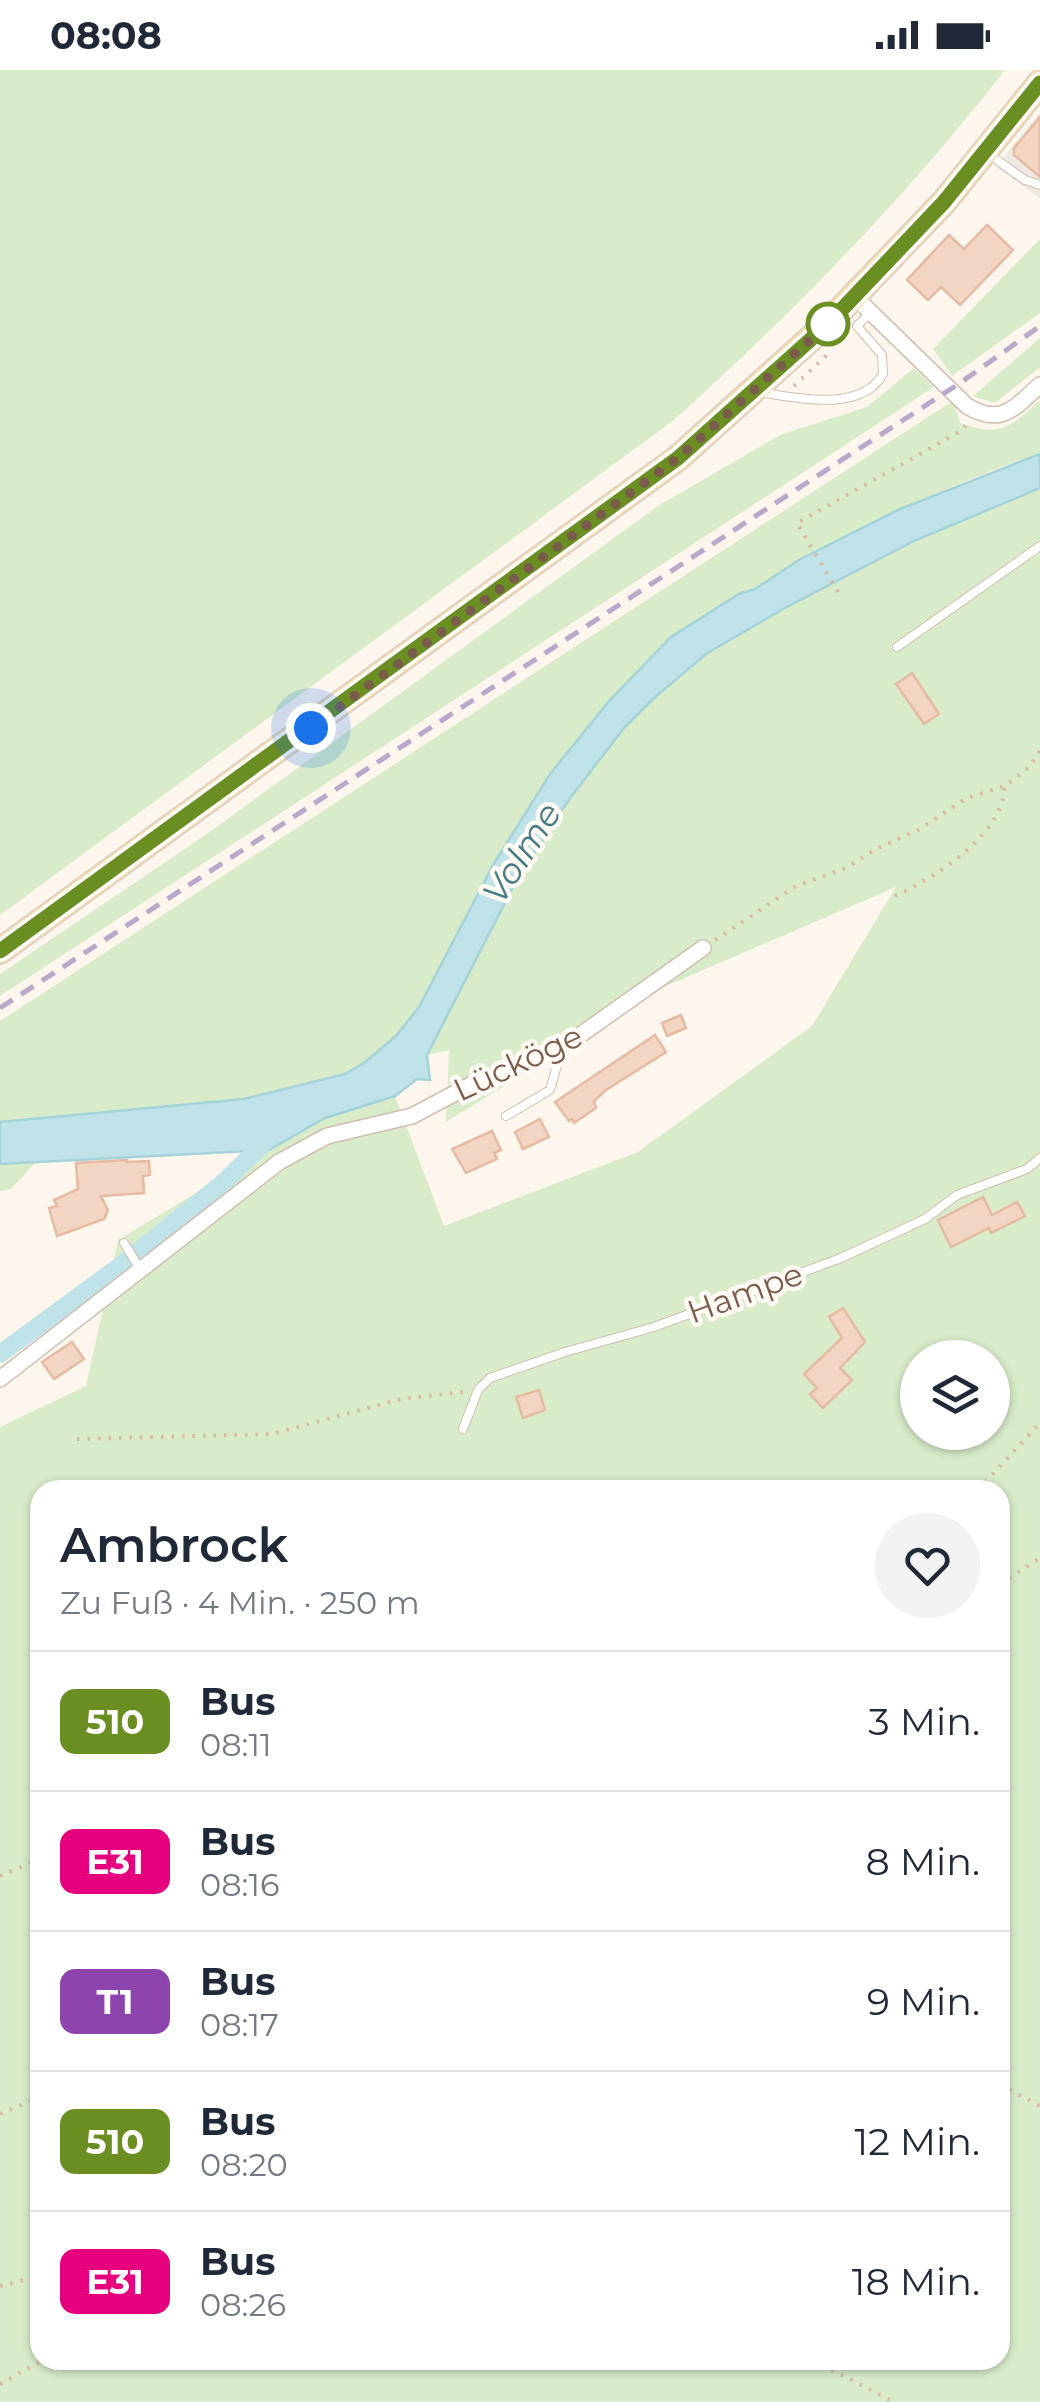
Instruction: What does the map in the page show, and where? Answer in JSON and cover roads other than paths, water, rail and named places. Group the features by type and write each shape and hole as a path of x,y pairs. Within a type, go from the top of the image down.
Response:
{"main road":[{"path":"0,952 602,516 863,304 1040,83"}],"street":[{"path":"863,304 978,413 996,416 1011,411 1040,385"},
{"name":"Lücköge","path":"0,1379 279,1162 327,1136 412,1116 476,1082 562,1048 703,948"}],"lane":[{"path":"986,152 1025,180 1040,185"},
{"path":"755,392 834,399 870,390 882,374 882,355 857,326 863,304"},
{"path":"897,647 1040,546"},
{"path":"506,1116 550,1090 562,1048"},
{"name":"Hampe","path":"463,1429 478,1390 490,1378 654,1327 841,1258 925,1219 957,1195 1028,1169 1040,1158"},
{"path":"124,1243 140,1270"}],"water":[{"name":"Volme","path":"1040,454 1040,488 914,541 783,609 706,654 624,728 570,798 515,883 427,1055 430,1080 417,1079 395,1096 325,1118 255,1158 249,1151 0,1164 0,1122 244,1099 345,1074 364,1063 396,1036 419,1007 493,865 550,774 609,701 671,637 799,560 898,510"}],"waterway":[{"path":"0,1354 120,1266 224,1182 266,1141"}],"railway":[{"path":"0,1008 960,383 1040,326"}]}
